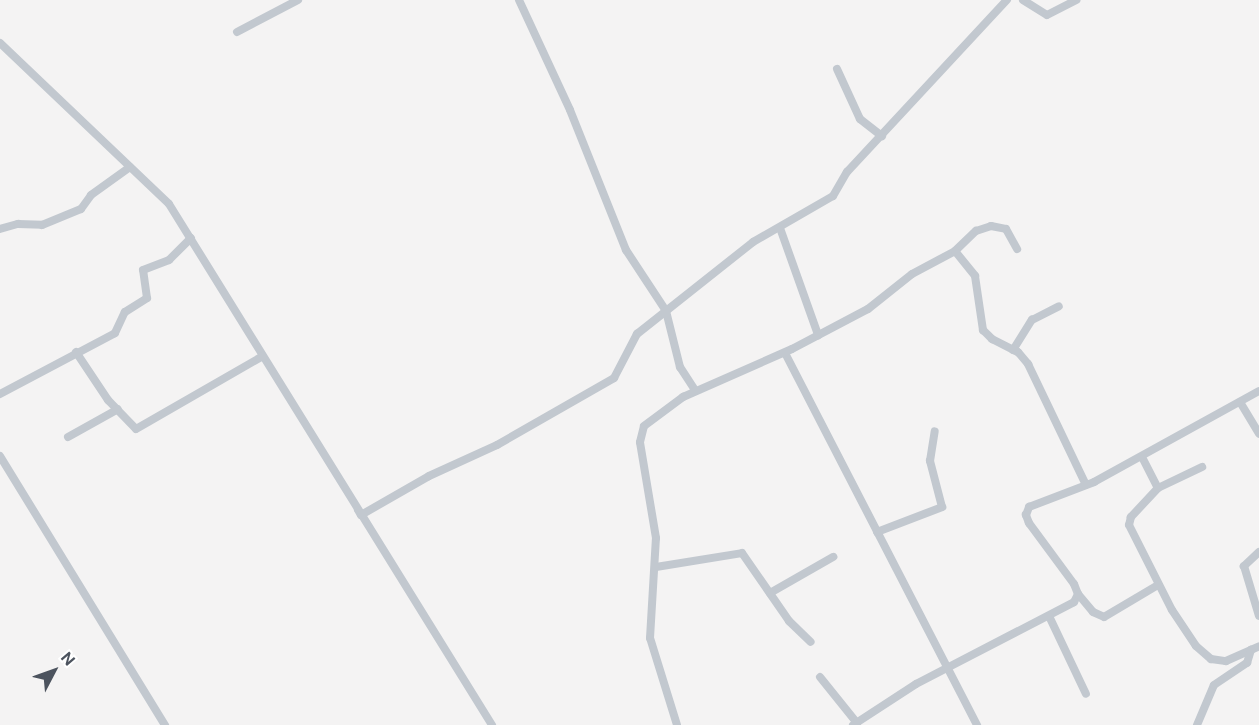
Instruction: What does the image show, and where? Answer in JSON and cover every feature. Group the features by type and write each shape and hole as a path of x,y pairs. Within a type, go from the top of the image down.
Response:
{"street":[{"path":"237,32 298,0"},
{"path":"362,512 609,381 618,372 631,340 666,311 753,242 833,196 847,172 1007,0"},
{"path":"1023,0 1047,15 1076,0"},
{"path":"523,2 570,110 626,250 666,311 680,367 695,390"},
{"path":"0,43 162,196 191,238 362,512 492,725"},
{"path":"837,69 860,119 882,136"},
{"path":"0,229 18,224 42,225 81,209 91,195 130,166"},
{"path":"677,725 650,638 656,567 654,513 641,434 650,420 695,390 785,353 877,303 912,274 955,251 976,231 991,226 1006,229 1017,249"},
{"path":"780,228 818,335"},
{"path":"0,394 115,333 125,312 147,298 143,270 169,260 191,238"},
{"path":"955,251 975,276 983,330 992,339 1013,350 1028,364 1086,485"},
{"path":"1013,350 1026,326 1059,306"},
{"path":"76,352 131,426 139,428 263,356"},
{"path":"785,353 977,725"},
{"path":"1158,585 1104,617 1093,612 1078,594 1026,516 1032,505 1086,485 1142,457 1259,391"},
{"path":"1240,402 1259,434"},
{"path":"68,437 118,409"},
{"path":"877,532 942,507 930,461 935,431"},
{"path":"0,456 165,725"},
{"path":"1142,457 1158,488"},
{"path":"1202,467 1158,488 1131,517 1129,525 1158,585 1204,655 1226,661 1255,648"},
{"path":"1259,552 1244,566 1259,616"},
{"path":"656,567 742,553 789,621 811,642"},
{"path":"770,593 833,557"},
{"path":"820,677 855,724 947,668 1074,602 1078,594"},
{"path":"1049,616 1086,694"},
{"path":"1197,725 1214,685 1247,663 1255,648"}]}
